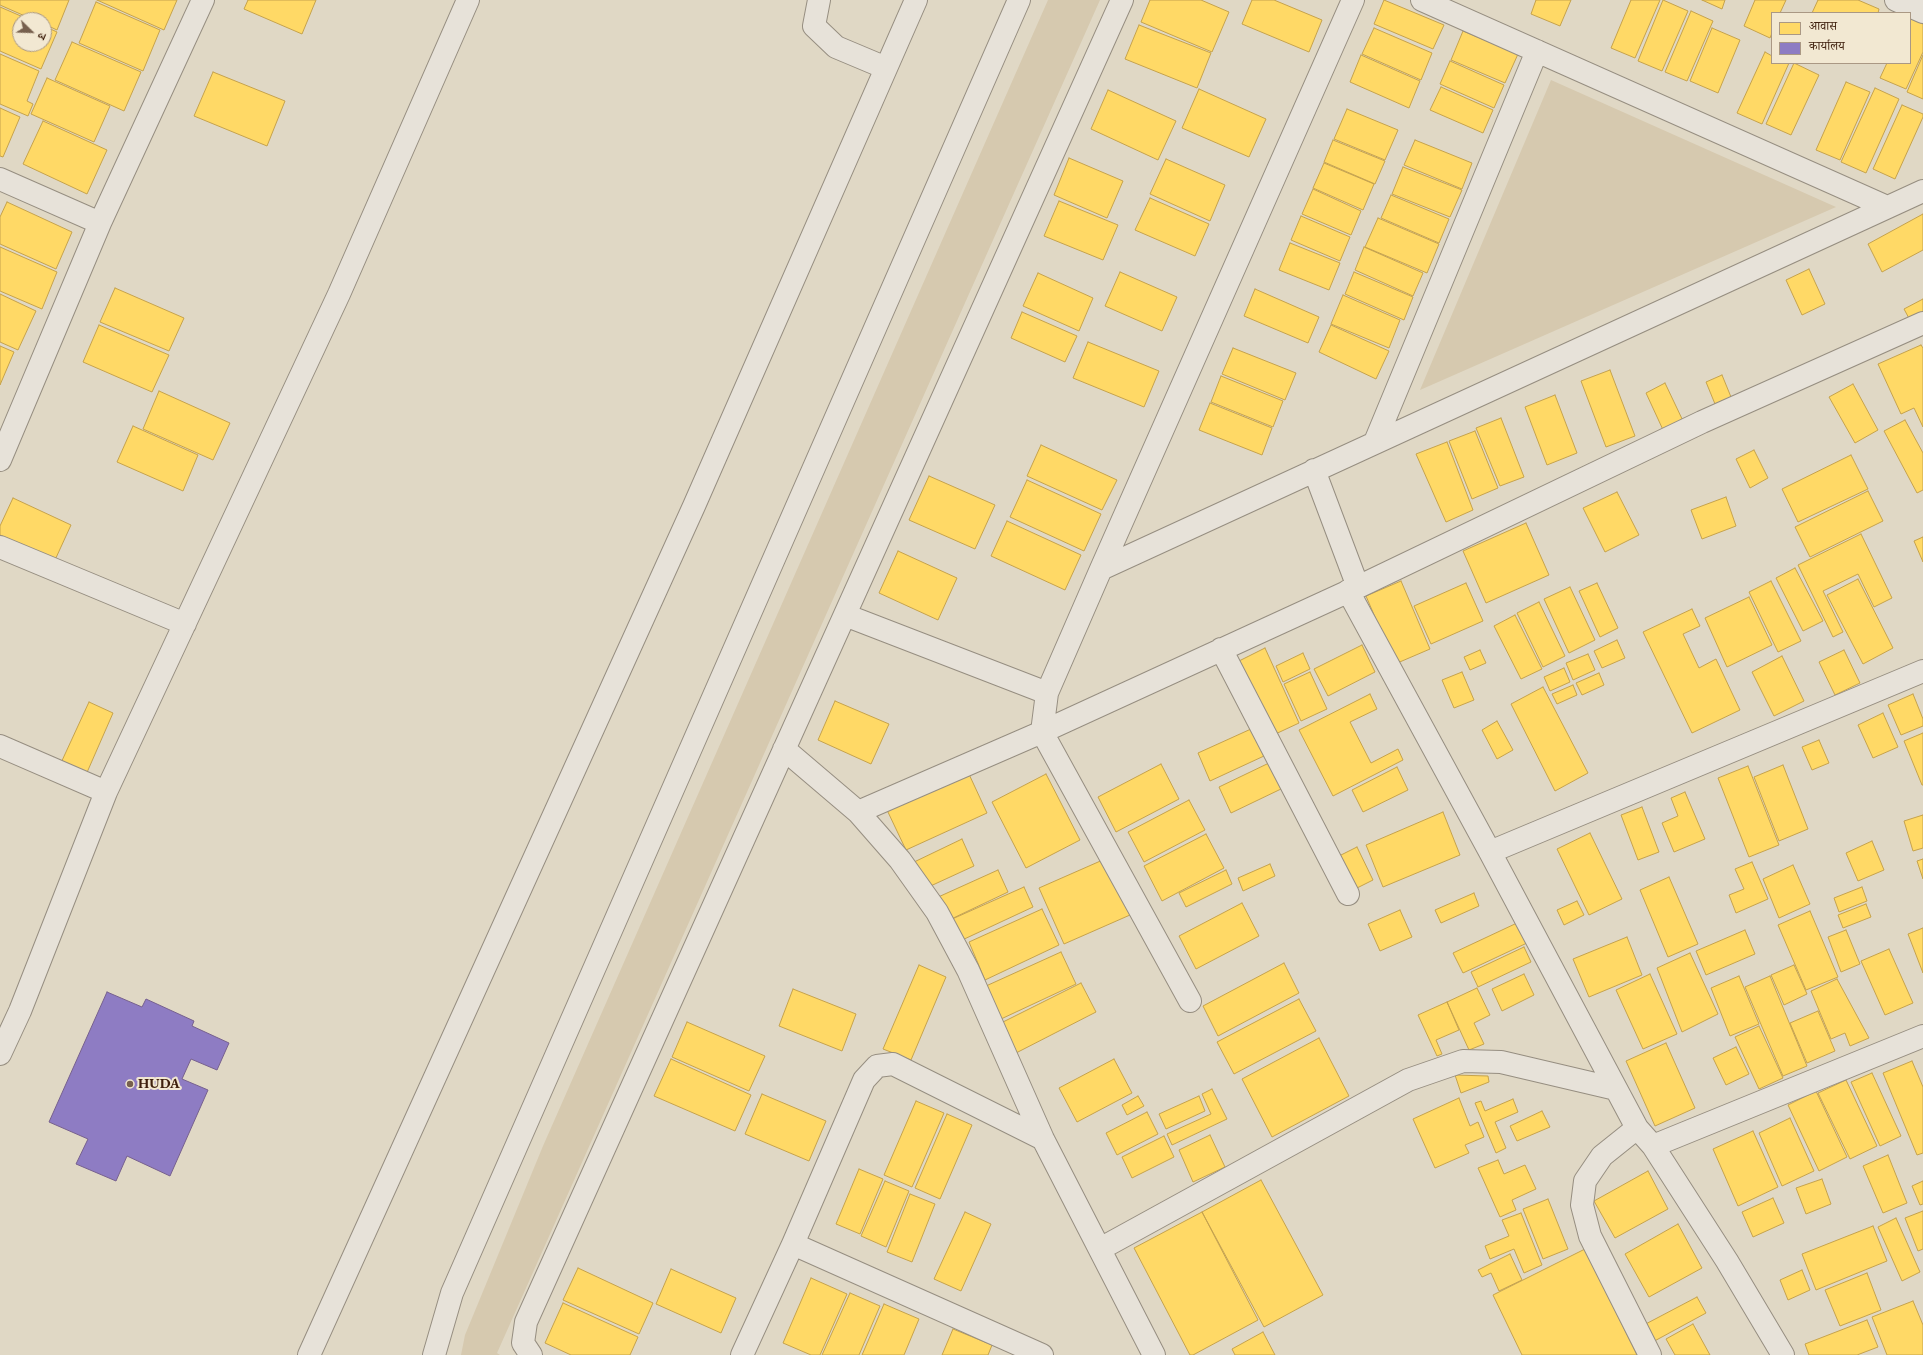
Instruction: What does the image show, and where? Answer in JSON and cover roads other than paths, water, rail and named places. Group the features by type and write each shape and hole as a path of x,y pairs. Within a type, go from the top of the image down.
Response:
{"street":[{"path":"0,460 100,223 203,0"},
{"path":"0,1054 20,1011 106,792 339,294 468,0"},
{"path":"820,0 814,26 836,47 886,68"},
{"path":"309,1355 694,506 916,0"},
{"path":"434,1355 452,1293 1019,0"},
{"path":"531,1355 523,1343 526,1322 1122,0"},
{"path":"1190,1001 1042,732 1048,693 1101,568 1353,0"},
{"path":"1422,0 1887,207"},
{"path":"1896,0 1923,12"},
{"path":"1375,442 1537,52"},
{"path":"0,179 100,223"},
{"path":"1101,568 1923,191"},
{"path":"858,812 1042,732 1353,589 1702,422 1923,323"},
{"path":"1314,470 1353,589 1490,852 1637,1128 1653,1146 1727,1261 1783,1355"},
{"path":"0,547 185,624"},
{"path":"845,615 1048,693"},
{"path":"1221,649 1348,894"},
{"path":"1490,852 1923,671"},
{"path":"0,746 106,792"},
{"path":"784,749 858,812 900,860 937,912 968,970 1043,1139 1154,1355"},
{"path":"1653,1146 1923,1036"},
{"path":"1100,1249 1408,1080 1464,1061 1501,1062 1616,1089"},
{"path":"742,1355 793,1244 864,1080 877,1066 893,1064 1043,1139"},
{"path":"1637,1128 1602,1156 1585,1182 1582,1205 1590,1236 1650,1355"},
{"path":"793,1244 1042,1355"}],"place":[{"name":"HUDA","path":"130,1084"}]}
